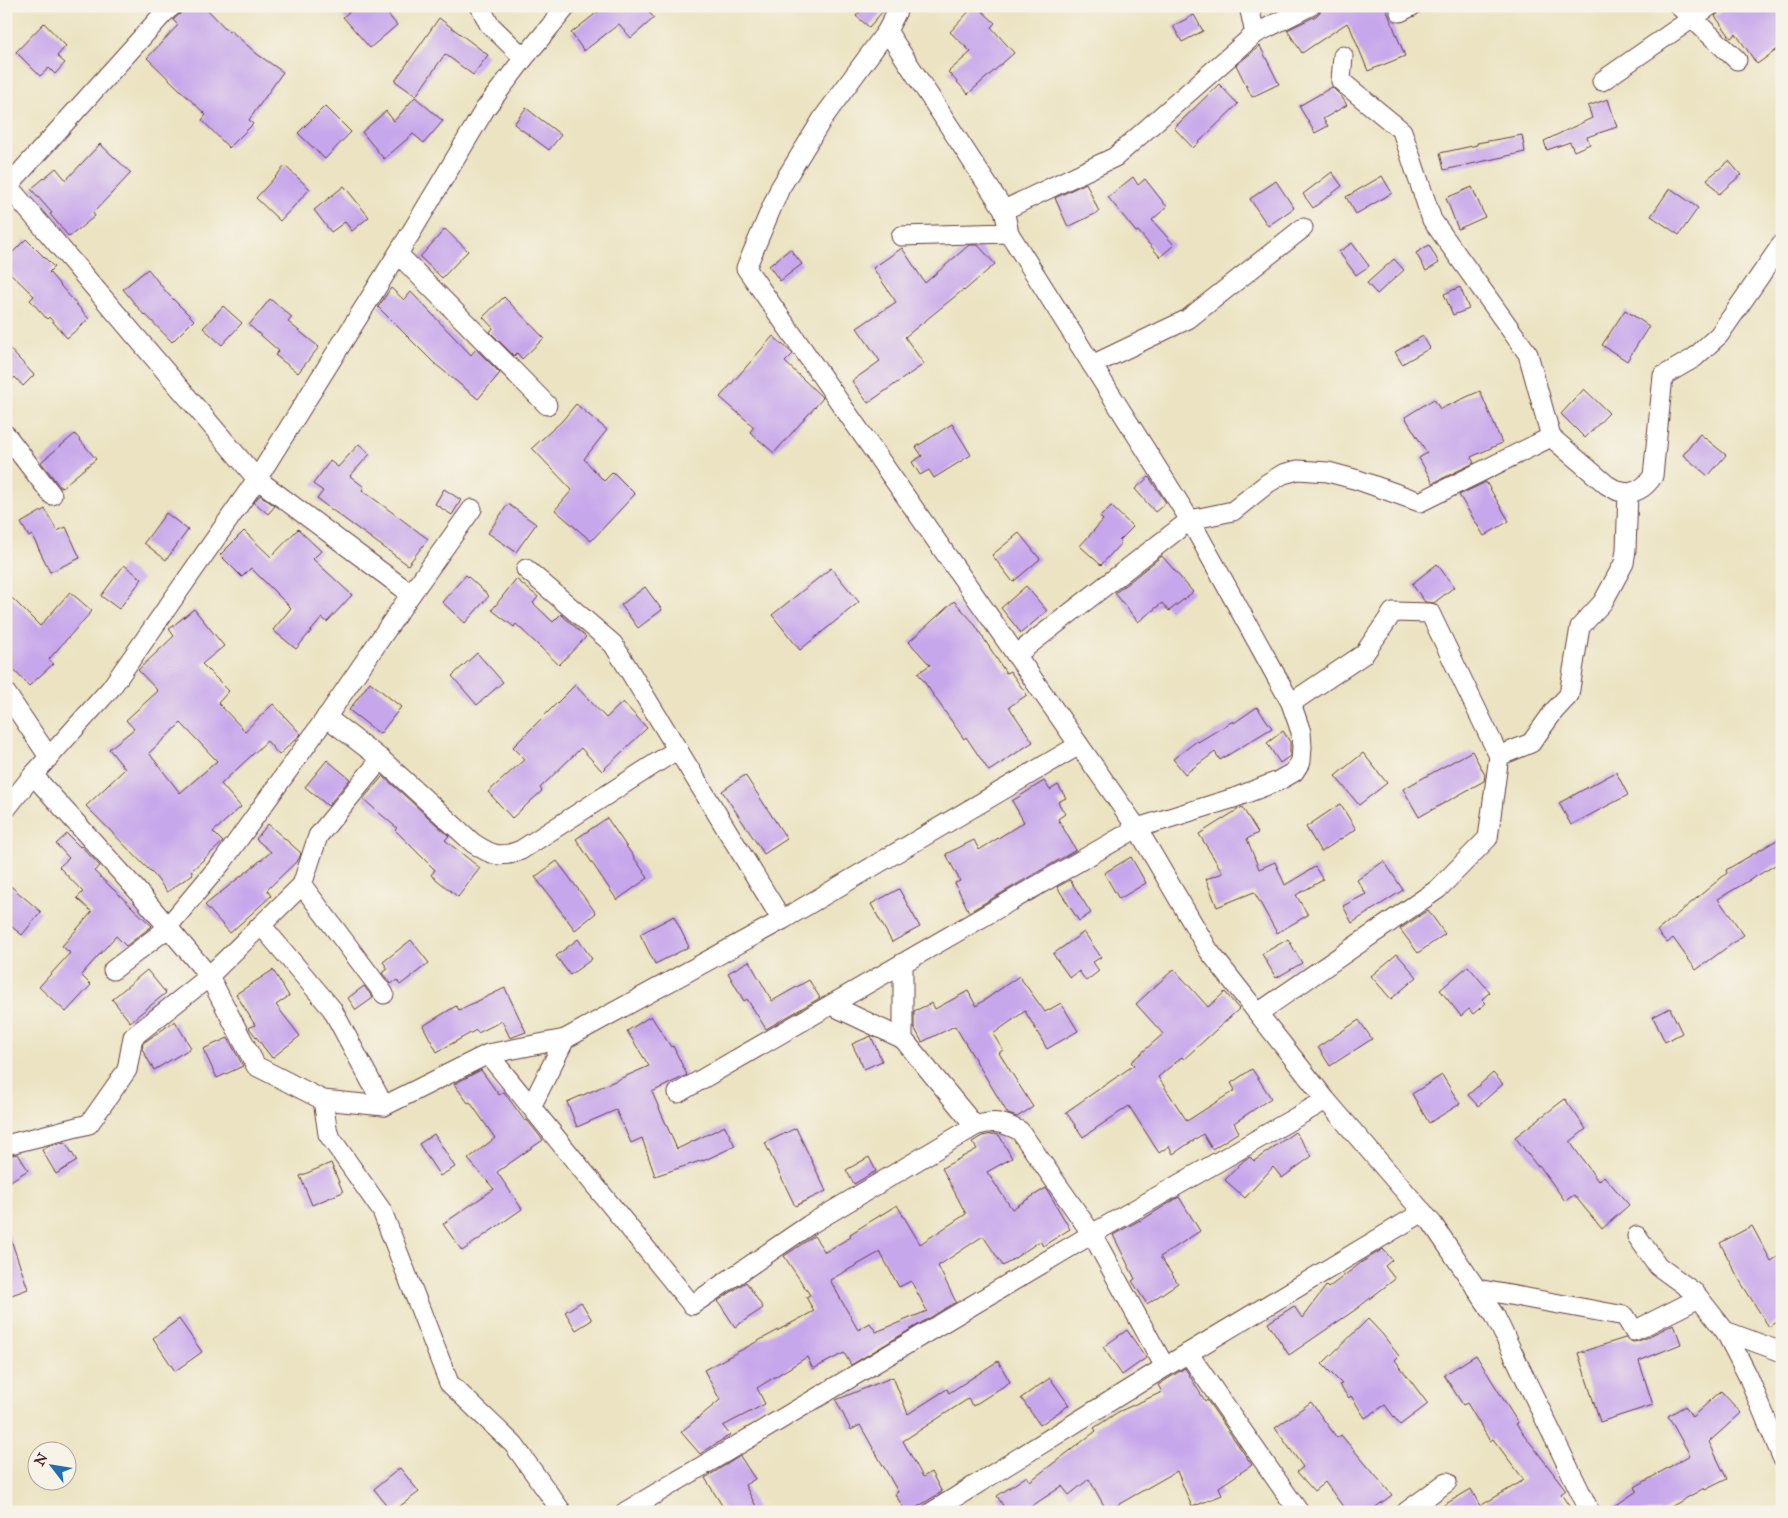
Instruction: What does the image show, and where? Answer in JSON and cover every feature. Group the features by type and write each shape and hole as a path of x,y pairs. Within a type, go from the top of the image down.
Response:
{"street":[{"path":"480,6 489,24 524,58"},
{"path":"6,809 33,775 111,688 257,479 398,254 485,108 567,6"},
{"path":"1248,6 1255,34"},
{"path":"1004,210 1115,157 1255,34 1310,6"},
{"path":"1602,81 1686,12 1710,6"},
{"path":"897,8 887,31 823,118 785,181 746,268 1137,828 1209,951 1326,1100 1432,1223 1477,1289 1495,1316 1590,1512"},
{"path":"164,9 7,186 257,479 411,594"},
{"path":"1686,12 1737,60"},
{"path":"678,1093 1137,828 1234,798 1278,781 1294,772 1301,761 1300,732 1291,703 1190,520 1009,233 1004,210 887,31"},
{"path":"1343,56 1341,81 1402,131 1432,220 1528,354 1551,437 1607,485 1618,492 1637,492 1653,476 1663,376 1694,358 1720,335 1782,244"},
{"path":"1092,365 1188,319 1303,228"},
{"path":"901,236 1009,233"},
{"path":"398,254 547,405"},
{"path":"6,435 52,495"},
{"path":"1016,655 1190,520 1234,511 1268,483 1283,474 1298,470 1336,474 1420,502 1551,437"},
{"path":"1499,756 1531,743 1554,711 1569,695 1580,627 1603,602 1624,563 1628,493"},
{"path":"113,970 168,926 223,862 472,509"},
{"path":"526,569 613,644 782,920"},
{"path":"1258,1013 1438,888 1488,838 1499,756 1430,614 1393,612 1364,654 1291,703"},
{"path":"6,693 50,757"},
{"path":"326,717 382,759 473,843 486,852 500,856 521,850 678,749"},
{"path":"33,775 135,888 209,976 256,1066 323,1100 384,1106 488,1054 565,1039 782,920 1079,745"},
{"path":"6,1145 89,1124 127,1070 133,1038 209,976 302,885 318,836 382,759"},
{"path":"302,885 384,994"},
{"path":"262,924 332,1009 384,1106"},
{"path":"903,1038 904,963"},
{"path":"831,1005 903,1038 975,1126"},
{"path":"531,1107 565,1039"},
{"path":"488,1054 692,1305 809,1225 975,1126 988,1122 1004,1123 1020,1131 1092,1234 1165,1367"},
{"path":"323,1100 328,1134 382,1211 449,1383 514,1445 562,1512"},
{"path":"625,1512 1092,1234 1326,1100"},
{"path":"942,1509 1165,1367 1423,1212"},
{"path":"1636,1236 1658,1266 1695,1293 1725,1331 1748,1376 1782,1457"},
{"path":"1477,1289 1625,1316 1634,1332 1699,1298"},
{"path":"1725,1331 1782,1352"},
{"path":"1188,1353 1300,1512"},
{"path":"1406,1512 1447,1482"}],"building":[{"path":"183,6 204,6 229,32 230,30 257,54 283,72 249,120 253,124 229,148 202,120 206,115 147,58 178,25 173,20 180,14"},
{"path":"356,6 381,6 397,25 370,48 343,17"},
{"path":"605,6 644,6 654,18 631,38 619,24 584,51 571,33"},
{"path":"864,6 883,6 884,10 869,27 856,16"},
{"path":"974,6 977,6 995,23 991,27 1014,53 968,94 948,72 971,52 950,32"},
{"path":"1321,6 1385,6 1405,56 1368,71 1347,23 1302,53 1287,30 1316,16 1320,12"},
{"path":"1727,6 1782,6 1782,46 1757,64 1736,34 1731,38 1715,16"},
{"path":"1194,15 1203,31 1182,42 1173,26"},
{"path":"439,18 488,55 473,75 445,54 416,96 395,81"},
{"path":"44,23 66,46 57,56 65,63 55,74 49,68 40,76 16,52"},
{"path":"1260,46 1279,84 1252,97 1236,65"},
{"path":"1219,84 1238,104 1193,148 1174,128"},
{"path":"1332,87 1347,105 1323,119 1328,126 1315,133 1299,106"},
{"path":"415,97 443,121 424,143 413,134 384,159 362,132 386,111 394,121"},
{"path":"1608,99 1617,127 1587,137 1590,144 1574,151 1570,142 1547,150 1544,141 1592,118 1588,106"},
{"path":"325,106 351,132 325,159 298,133"},
{"path":"526,108 561,135 549,150 514,124"},
{"path":"1522,135 1525,152 1444,170 1440,153 1477,145 1477,143"},
{"path":"100,144 131,173 93,213 95,216 69,237 50,214 52,213 31,189 56,168 66,180"},
{"path":"1729,161 1741,175 1719,194 1707,179"},
{"path":"285,166 310,189 280,221 256,198"},
{"path":"1332,172 1342,186 1313,208 1303,194"},
{"path":"1382,176 1392,193 1356,214 1346,197"},
{"path":"1133,177 1138,185 1145,179 1167,207 1152,220 1174,245 1160,257 1138,231 1136,232 1108,197"},
{"path":"1276,181 1294,208 1268,226 1250,199"},
{"path":"1086,183 1099,212 1068,227 1055,198"},
{"path":"344,186 369,217 352,231 345,222 331,232 314,210"},
{"path":"1472,187 1485,217 1458,229 1446,198"},
{"path":"1670,188 1698,208 1679,235 1651,216"},
{"path":"445,229 468,251 442,278 420,257"},
{"path":"26,239 54,267 49,272 89,319 67,338 49,317 47,319 30,300 34,296 6,269 6,259"},
{"path":"1352,243 1369,266 1356,275 1339,252"},
{"path":"969,245 978,245 995,264 905,337 924,364 868,403 852,381 880,361 857,328 896,302 873,268 902,248 925,283"},
{"path":"1429,245 1439,263 1426,271 1416,253"},
{"path":"790,249 802,264 780,281 769,266"},
{"path":"1394,259 1404,270 1377,294 1367,283"},
{"path":"148,269 167,293 194,320 172,342 144,315 123,289"},
{"path":"1460,287 1469,309 1453,315 1444,294"},
{"path":"391,288 404,300 411,292 471,355 476,349 500,373 478,399 434,363 378,307"},
{"path":"504,297 544,338 522,359 517,353 514,356 490,332 493,328 483,317"},
{"path":"270,299 292,317 288,322 319,347 298,373 275,355 279,351 249,325"},
{"path":"223,306 242,323 222,345 203,328"},
{"path":"1625,310 1649,326 1627,361 1602,345"},
{"path":"773,336 793,354 785,362 823,398 774,453 750,432 754,427 720,397"},
{"path":"1423,336 1430,348 1402,364 1395,352"},
{"path":"6,345 34,375 23,386 15,377 6,386"},
{"path":"1584,389 1609,413 1585,438 1561,414"},
{"path":"1480,391 1502,443 1471,457 1474,463 1433,483 1419,458 1427,453 1405,417 1434,399 1440,409"},
{"path":"576,404 607,430 584,459 604,481 613,472 635,494 591,541 555,510 572,490 532,448 562,421"},
{"path":"952,424 971,455 934,478 929,470 920,475 912,462 922,456 916,447"},
{"path":"75,434 96,459 61,488 41,462"},
{"path":"1700,434 1726,455 1708,476 1683,455"},
{"path":"359,444 370,454 350,476 364,487 362,490 428,539 408,565 317,499 323,491 313,484 330,461 338,467"},
{"path":"1149,477 1166,503 1155,512 1135,489"},
{"path":"1486,482 1509,521 1484,536 1459,495"},
{"path":"444,489 461,500 452,515 435,504"},
{"path":"260,495 275,506 268,514 254,502"},
{"path":"508,504 536,524 516,552 488,533"},
{"path":"1111,506 1133,527 1119,541 1121,543 1101,565 1080,546 1103,520 1100,517"},
{"path":"45,509 57,531 66,527 80,558 50,572 32,535 29,537 21,523"},
{"path":"166,513 188,530 166,560 144,543"},
{"path":"298,529 321,551 313,559 352,595 327,622 322,618 296,649 273,630 291,608 251,568 242,577 220,555 244,531 271,557"},
{"path":"1019,533 1040,559 1013,582 992,555"},
{"path":"1162,556 1193,592 1169,611 1162,603 1138,622 1115,593"},
{"path":"1437,564 1454,587 1434,603 1425,602 1412,584"},
{"path":"124,565 142,579 119,609 101,596"},
{"path":"831,568 859,602 800,650 772,615"},
{"path":"466,575 489,596 465,623 442,602"},
{"path":"516,579 538,597 533,603 553,622 561,614 586,637 559,665 516,624 514,627 492,610"},
{"path":"1026,586 1047,611 1021,633 1001,608"},
{"path":"645,587 662,610 638,628 621,605"},
{"path":"6,592 40,626 70,592 92,611 49,659 53,664 29,686 6,662"},
{"path":"954,601 973,622 1006,673 1010,671 1027,695 1009,707 1033,742 989,771 918,673 930,665 909,642"},
{"path":"194,609 224,646 202,664 229,691 218,703 245,731 273,704 301,734 279,755 267,741 221,784 241,807 213,832 223,842 191,871 193,874 167,892 155,876 86,806 125,769 109,749 134,729 126,720 158,691 138,670 174,636 169,629","holes":["181,723 217,761 180,793 149,753"]},
{"path":"477,653 503,682 477,705 452,676"},
{"path":"370,682 401,707 380,734 349,710"},
{"path":"575,685 606,718 623,702 647,728 602,771 581,748 540,788 542,791 512,818 488,792 525,759 513,747"},
{"path":"1257,707 1272,728 1220,760 1215,752 1185,774 1173,759 1197,741 1233,721 1234,723"},
{"path":"1283,731 1290,742 1290,756 1280,763 1267,743"},
{"path":"1472,751 1485,775 1484,781 1419,817 1403,789"},
{"path":"1363,753 1387,783 1359,805 1335,776"},
{"path":"327,760 350,779 328,806 305,787"},
{"path":"1616,772 1628,795 1571,825 1559,803"},
{"path":"745,775 787,839 764,854 722,791"},
{"path":"383,776 449,836 445,840 480,868 458,897 431,875 435,870 395,830 397,828 363,799"},
{"path":"1044,781 1050,790 1058,785 1066,798 1058,802 1065,814 1058,819 1076,850 969,912 955,883 960,881 946,854 974,840 979,850 1024,822 1012,801"},
{"path":"1340,804 1356,829 1321,852 1306,827"},
{"path":"1242,807 1258,833 1247,839 1259,869 1275,862 1285,885 1315,867 1323,880 1296,895 1308,915 1277,933 1254,892 1217,907 1206,879 1223,873 1199,834"},
{"path":"607,818 648,878 617,900 576,839"},
{"path":"268,824 301,853 299,859 267,890 271,896 230,933 205,905 271,852 256,839"},
{"path":"67,834 100,866 94,871 152,926 126,946 116,936 81,975 91,985 66,1012 39,987 70,953 62,946 92,912 77,898 83,892 59,867 69,858 56,844"},
{"path":"1782,837 1782,861 1718,899 1744,935 1696,970 1673,938 1667,943 1657,931 1727,873 1726,870"},
{"path":"1131,857 1146,883 1119,899 1104,873"},
{"path":"557,861 596,913 575,930 535,877"},
{"path":"1384,861 1403,890 1352,923 1343,906 1366,894 1357,880"},
{"path":"1070,880 1091,913 1079,921 1057,887"},
{"path":"6,882 41,912 22,935 6,922"},
{"path":"899,889 920,927 892,942 871,904"},
{"path":"1428,910 1445,934 1418,953 1400,929"},
{"path":"674,916 689,947 655,964 640,934"},
{"path":"1084,932 1101,957 1093,962 1099,971 1086,981 1079,971 1070,978 1053,954"},
{"path":"578,939 592,959 570,975 556,956"},
{"path":"1288,939 1302,963 1276,978 1262,954"},
{"path":"411,940 429,963 400,985 397,980 391,984 382,973 388,969 383,962"},
{"path":"1397,954 1417,977 1391,999 1371,976"},
{"path":"749,961 772,1001 809,980 820,998 766,1029 747,999 744,1001 728,973"},
{"path":"1468,966 1490,992 1482,999 1486,1003 1473,1014 1469,1009 1461,1016 1440,990"},
{"path":"1174,969 1208,1007 1225,992 1239,1009 1184,1059 1182,1057 1158,1077 1187,1121 1235,1090 1231,1083 1252,1069 1271,1098 1234,1123 1239,1132 1212,1149 1203,1134 1173,1154 1169,1146 1159,1153 1129,1106 1083,1137 1066,1112 1134,1065 1131,1062 1163,1034 1136,1004"},
{"path":"147,970 166,993 130,1022 112,999"},
{"path":"273,970 289,996 276,1005 300,1036 272,1058 249,1028 255,1025 236,994"},
{"path":"1019,976 1045,1012 1061,1003 1078,1031 1047,1049 1025,1011 993,1034 1003,1050 999,1053 1033,1107 1017,1117 1008,1114 955,1026 922,1042 914,1027 914,1011 932,1003 935,1009 968,991 976,1006"},
{"path":"364,986 373,998 356,1010 348,998"},
{"path":"505,988 526,1032 510,1038 502,1021 478,1033 476,1030 437,1052 423,1026 456,1006 459,1010"},
{"path":"1670,1008 1682,1033 1665,1042 1653,1017"},
{"path":"651,1016 671,1047 673,1046 687,1075 652,1092 677,1149 725,1126 735,1146 703,1161 655,1176 642,1138 631,1143 616,1110 577,1127 567,1102 649,1066 627,1031"},
{"path":"1359,1020 1372,1039 1330,1066 1318,1047"},
{"path":"175,1021 191,1048 154,1070 142,1049 143,1043"},
{"path":"871,1036 882,1061 864,1069 852,1044"},
{"path":"228,1038 243,1066 217,1078 203,1049"},
{"path":"481,1070 499,1095 504,1092 525,1121 527,1120 543,1140 497,1172 522,1209 462,1251 443,1224 494,1189 468,1159 495,1138 470,1102 468,1103 454,1084"},
{"path":"1493,1073 1503,1084 1478,1106 1468,1095"},
{"path":"1442,1075 1460,1104 1429,1123 1412,1094"},
{"path":"1565,1099 1586,1129 1570,1142 1598,1181 1604,1176 1629,1205 1602,1229 1574,1195 1565,1201 1539,1165 1537,1166 1515,1137"},
{"path":"796,1128 826,1191 795,1206 765,1143"},
{"path":"1295,1132 1312,1156 1282,1178 1273,1167 1245,1198 1225,1180 1244,1160 1250,1157 1254,1161"},
{"path":"434,1134 455,1167 440,1176 419,1144"},
{"path":"999,1135 1012,1158 987,1172 1012,1209 1046,1188 1070,1229 1043,1246 1040,1241 1003,1266 983,1236 938,1266 956,1302 851,1365 844,1353 813,1369 807,1357 757,1388 765,1404 723,1426 730,1435 700,1454 681,1432 720,1400 704,1370 814,1311 806,1297 810,1295 784,1256 814,1236 825,1252 851,1237 850,1234 897,1205 920,1244 966,1214 942,1168 977,1149 972,1142 982,1136","holes":["880,1252 899,1287 911,1281 927,1311 876,1332 870,1323 858,1330 830,1280"]},
{"path":"65,1142 77,1161 56,1174 42,1150 48,1146"},
{"path":"18,1154 28,1170 6,1184 6,1156"},
{"path":"869,1157 876,1171 854,1184 846,1170"},
{"path":"331,1163 343,1192 312,1205 300,1176"},
{"path":"1179,1197 1200,1231 1160,1257 1178,1283 1147,1304 1132,1281 1135,1279 1113,1235"},
{"path":"1752,1226 1771,1261 1782,1254 1782,1319 1769,1327 1740,1281 1720,1243"},
{"path":"6,1234 9,1234 28,1289 6,1297"},
{"path":"1383,1249 1392,1260 1385,1266 1395,1279 1355,1310 1289,1355 1268,1323 1294,1306 1302,1318 1326,1286 1328,1288 1362,1262"},
{"path":"746,1282 763,1308 735,1327 718,1301"},
{"path":"581,1302 592,1320 576,1330 565,1312"},
{"path":"179,1319 202,1352 175,1371 153,1338"},
{"path":"1368,1319 1399,1356 1395,1360 1428,1404 1400,1425 1385,1405 1365,1418 1351,1396 1349,1398 1339,1385 1342,1384 1322,1364"},
{"path":"1674,1324 1681,1344 1639,1361 1653,1405 1600,1422 1578,1353 1625,1338 1633,1342 1639,1341"},
{"path":"1127,1330 1146,1358 1122,1375 1103,1347"},
{"path":"1476,1355 1518,1423 1516,1424 1566,1490 1561,1494 1573,1512 1432,1512 1471,1489 1480,1506 1524,1480 1493,1439 1490,1441 1467,1403 1463,1405 1444,1375"},
{"path":"998,1361 1010,1382 973,1406 968,1399 903,1441 923,1477 931,1472 942,1492 906,1512 895,1494 898,1492 860,1425 851,1430 836,1400 893,1377 908,1414 947,1389 949,1393"},
{"path":"1185,1368 1205,1401 1207,1400 1252,1465 1219,1487 1222,1495 1192,1507 1177,1471 1107,1511 1089,1479 1069,1495 1062,1486 1023,1512 1007,1512 997,1496 1027,1476 1030,1481 1096,1431 1094,1428 1118,1412 1162,1392 1158,1385"},
{"path":"1050,1378 1069,1405 1040,1425 1021,1398"},
{"path":"1721,1391 1741,1413 1709,1442 1727,1479 1705,1490 1704,1488 1662,1512 1606,1512 1637,1491 1635,1487 1690,1455 1668,1416 1685,1406 1692,1417"},
{"path":"1311,1402 1337,1438 1341,1435 1392,1495 1369,1512 1347,1512 1325,1482 1314,1491 1297,1472 1303,1467 1275,1428"},
{"path":"740,1456 755,1479 745,1485 759,1512 726,1512 705,1478"},
{"path":"400,1468 419,1492 392,1512 374,1489"}]}
